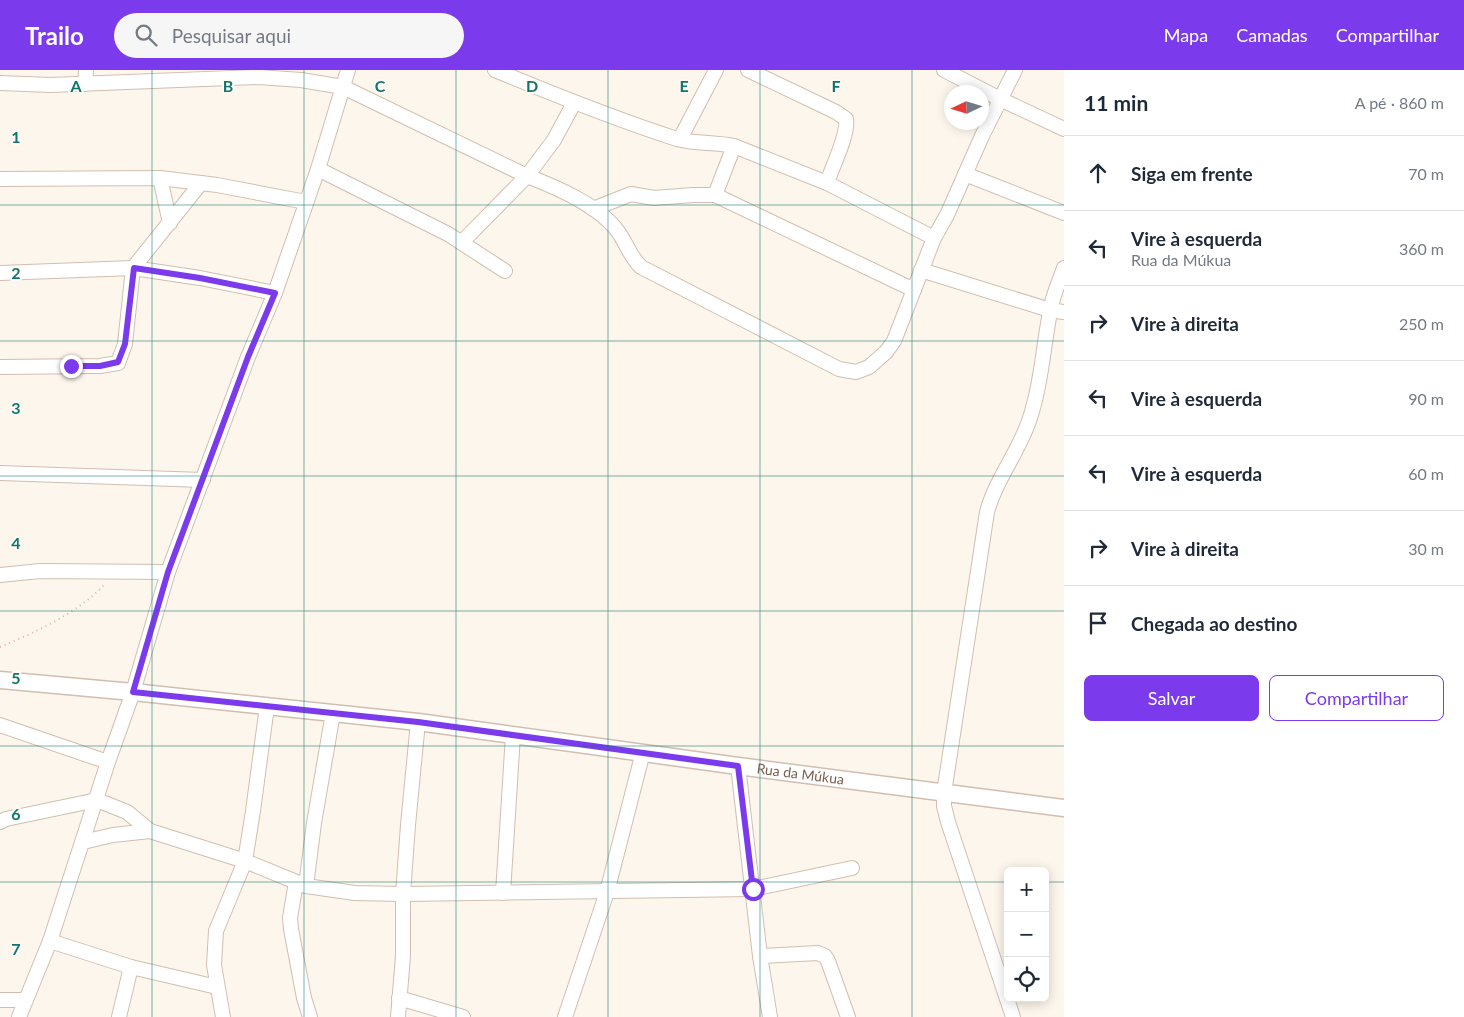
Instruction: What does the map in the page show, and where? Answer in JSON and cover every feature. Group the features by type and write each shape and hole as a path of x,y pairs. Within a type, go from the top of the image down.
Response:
{"street":[{"path":"19,1017 50,940 83,842 108,762 133,692 168,572 248,357 275,293 318,169 348,70"},
{"path":"495,70 574,103 680,139 734,146 827,183 934,238"},
{"path":"680,139 716,70"},
{"path":"748,70 836,112 846,119 847,126 842,144 827,183"},
{"path":"944,70 1064,129"},
{"path":"0,83 50,85 86,77 194,75 301,80 343,87 527,176 549,184 592,209 615,228 635,262 641,267 845,371 863,370 877,362 894,341 934,238 947,215 1014,70"},
{"path":"462,242 527,176 554,140 574,103"},
{"path":"714,195 734,146"},
{"path":"318,169 462,242 505,270"},
{"path":"965,174 1064,213"},
{"path":"0,179 160,178 201,183 306,202"},
{"path":"160,178 170,223"},
{"path":"0,367 100,366 118,362 125,344 134,268 201,183"},
{"path":"592,209 631,194 654,198 714,195 914,290"},
{"path":"0,273 134,268 200,278 275,293"},
{"path":"1013,1017 950,830 944,806 944,794 987,512 991,495 1018,446 1038,392 1050,310 1064,268"},
{"path":"921,270 1050,310 1064,312"},
{"path":"0,473 203,480"},
{"path":"0,575 40,571 168,572"},
{"name":"Rua da Múkua","path":"0,680 418,722 944,794 1064,808"},
{"path":"223,1017 214,965 216,932 245,861 267,706"},
{"path":"310,1017 304,998 290,918 301,884 314,823 333,713"},
{"path":"398,1017 403,956 403,894 418,722"},
{"path":"0,725 108,762"},
{"path":"503,893 513,735"},
{"path":"565,1017 607,892 643,752"},
{"path":"738,766 760,956 770,1017"},
{"path":"0,822 97,800 127,812 150,831 245,861 301,884 355,893 607,892 753,889 852,868"},
{"path":"83,842 113,835 150,831"},
{"path":"50,940 131,967 217,987"},
{"path":"760,956 818,953 825,956 848,1017"},
{"path":"119,1017 131,967"},
{"path":"399,998 463,1017"},
{"path":"0,1000 25,1000"}],"path":[{"path":"0,647 30,634 86,603 117,572"}],"route":[{"path":"71,366 100,366 118,362 125,344 134,268 172,273 275,293 248,357 168,572 133,692 418,722 738,766 753,889"}]}
